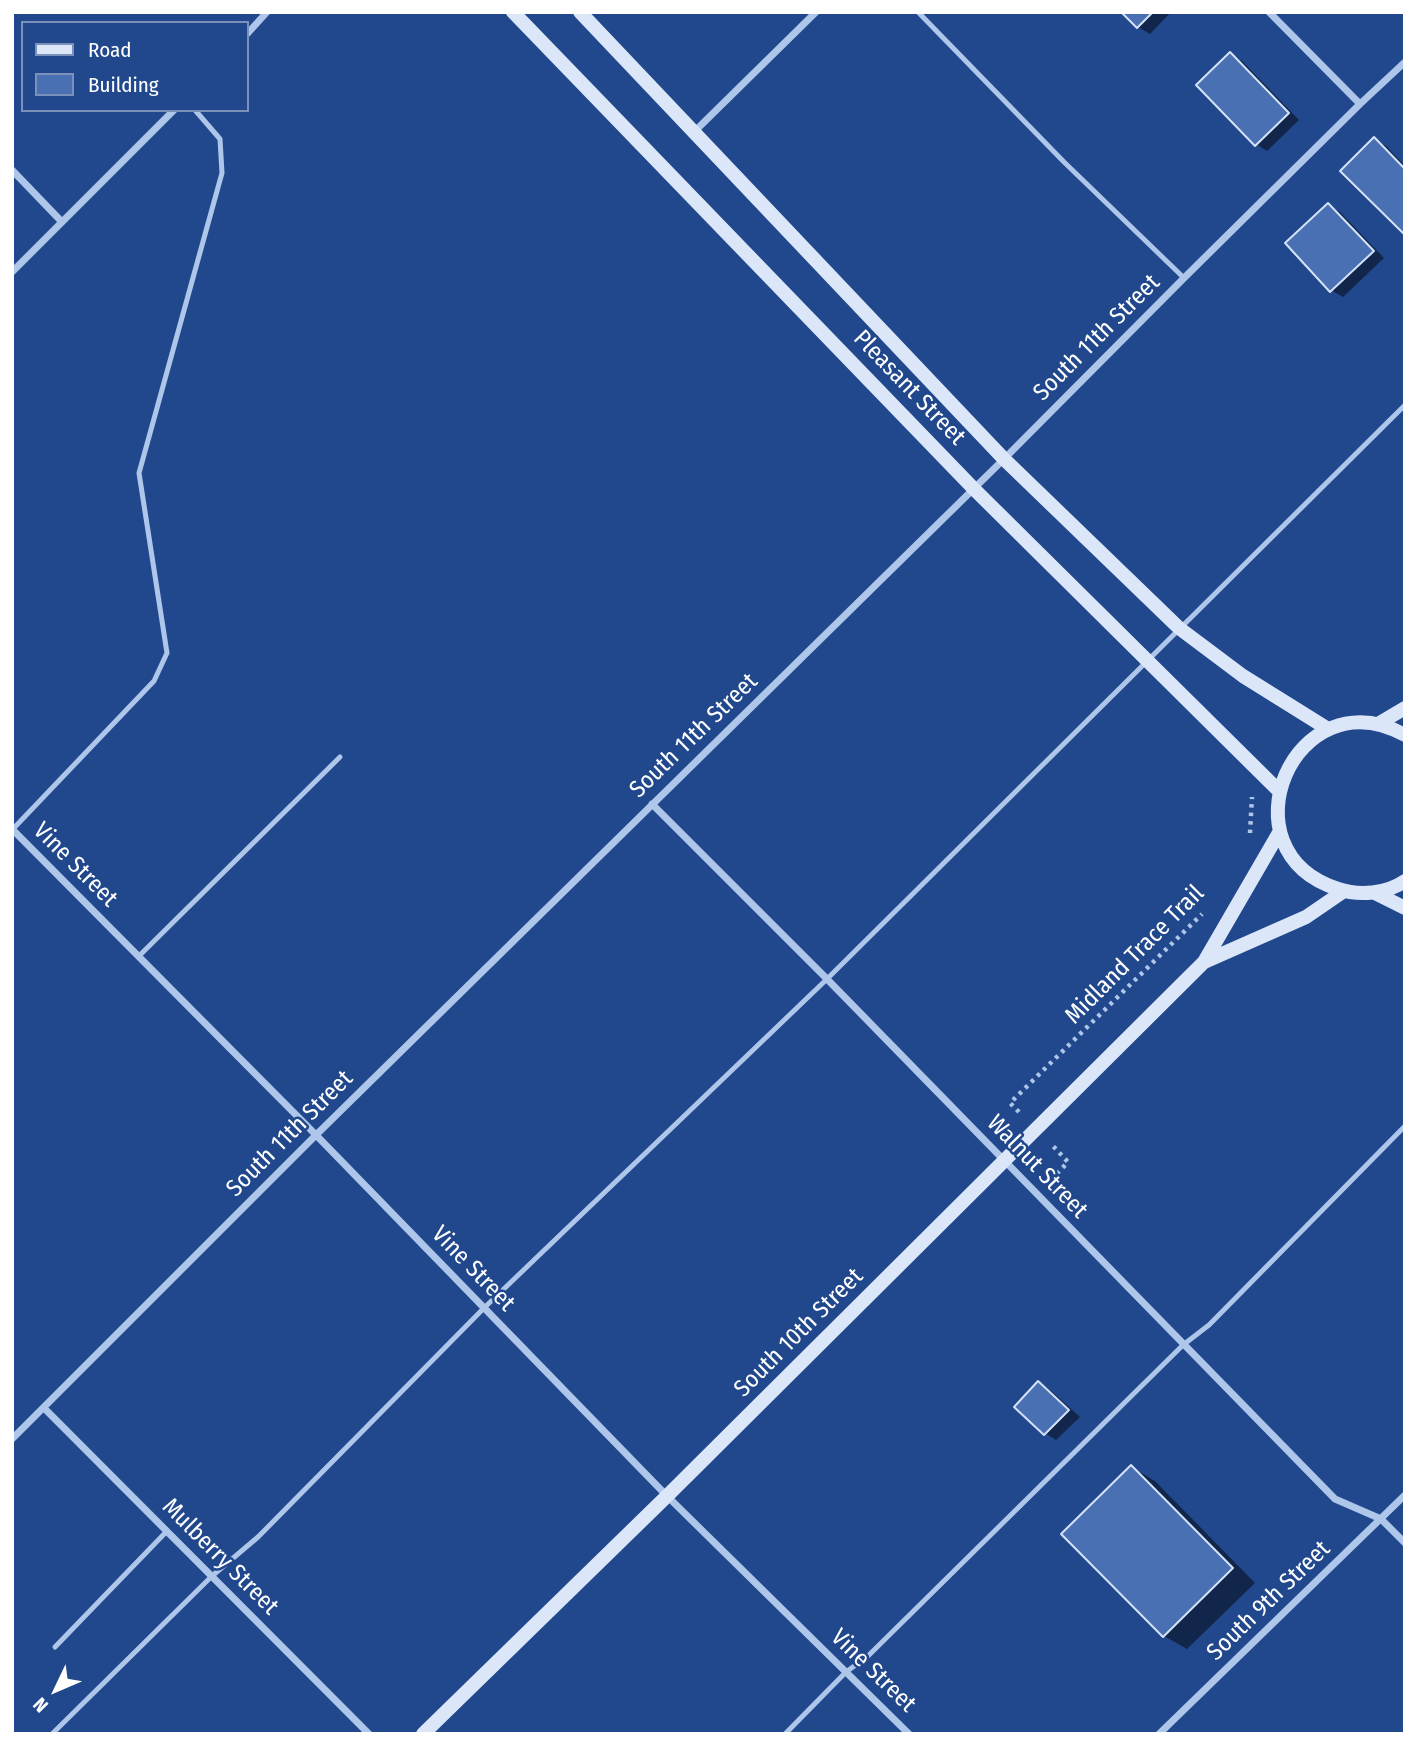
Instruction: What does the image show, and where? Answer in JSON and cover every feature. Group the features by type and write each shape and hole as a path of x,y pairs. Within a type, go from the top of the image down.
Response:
{"street":[{"path":"248,33 267,12"},
{"name":"Pleasant Street","path":"513,12 974,489 1278,790"},
{"name":"Pleasant Street","path":"580,12 1004,459 1179,628 1243,676 1328,729"},
{"path":"692,133 816,12"},
{"path":"1269,12 1360,104"},
{"name":"South 11th Street","path":"12,1439 316,1135 1405,62"},
{"path":"12,272 172,112"},
{"path":"12,170 62,222"},
{"path":"1378,724 1405,708"},
{"path":"1405,735 1378,724 1362,723 1328,729 1305,744 1289,765 1278,790 1277,811 1280,831 1287,848 1297,863 1311,876 1327,886 1344,891 1375,893 1405,908"},
{"name":"Walnut Street","path":"652,804 827,979 1335,1499 1381,1519 1405,1543"},
{"name":"Vine Street","path":"12,830 316,1135 667,1496 909,1734"},
{"name":"South 10th Street","path":"423,1734 667,1496 1204,962 1280,831"},
{"path":"1375,893 1405,881"},
{"name":"South 10th Street","path":"1204,962 1306,917 1344,891"},
{"name":"Mulberry Street","path":"44,1408 369,1734"},
{"name":"South 9th Street","path":"1159,1734 1405,1495"}],"lane":[{"path":"918,12 1064,162 1184,278"},
{"path":"12,830 154,681 167,653 139,472 222,173 220,139 197,112"},
{"path":"52,1734 212,1576 258,1537 484,1308 827,979 1405,405"},
{"path":"139,956 341,757"},
{"path":"785,1734 846,1672 868,1656 1183,1345 1209,1325 1405,1126"},
{"path":"55,1647 167,1531"}],"path":[{"path":"1249,846 1252,795"},
{"name":"Midland Trace Trail","path":"1010,1103 1206,911"}],"building":[{"path":"1121,12 1153,12 1137,28"},
{"path":"1230,52 1289,113 1255,146 1196,85"},
{"path":"1374,137 1405,169 1405,235 1340,171"},
{"path":"1328,203 1374,251 1330,292 1285,243"},
{"path":"1038,1381 1069,1410 1044,1435 1014,1407"},
{"path":"1131,1465 1233,1568 1163,1637 1061,1534"}]}
